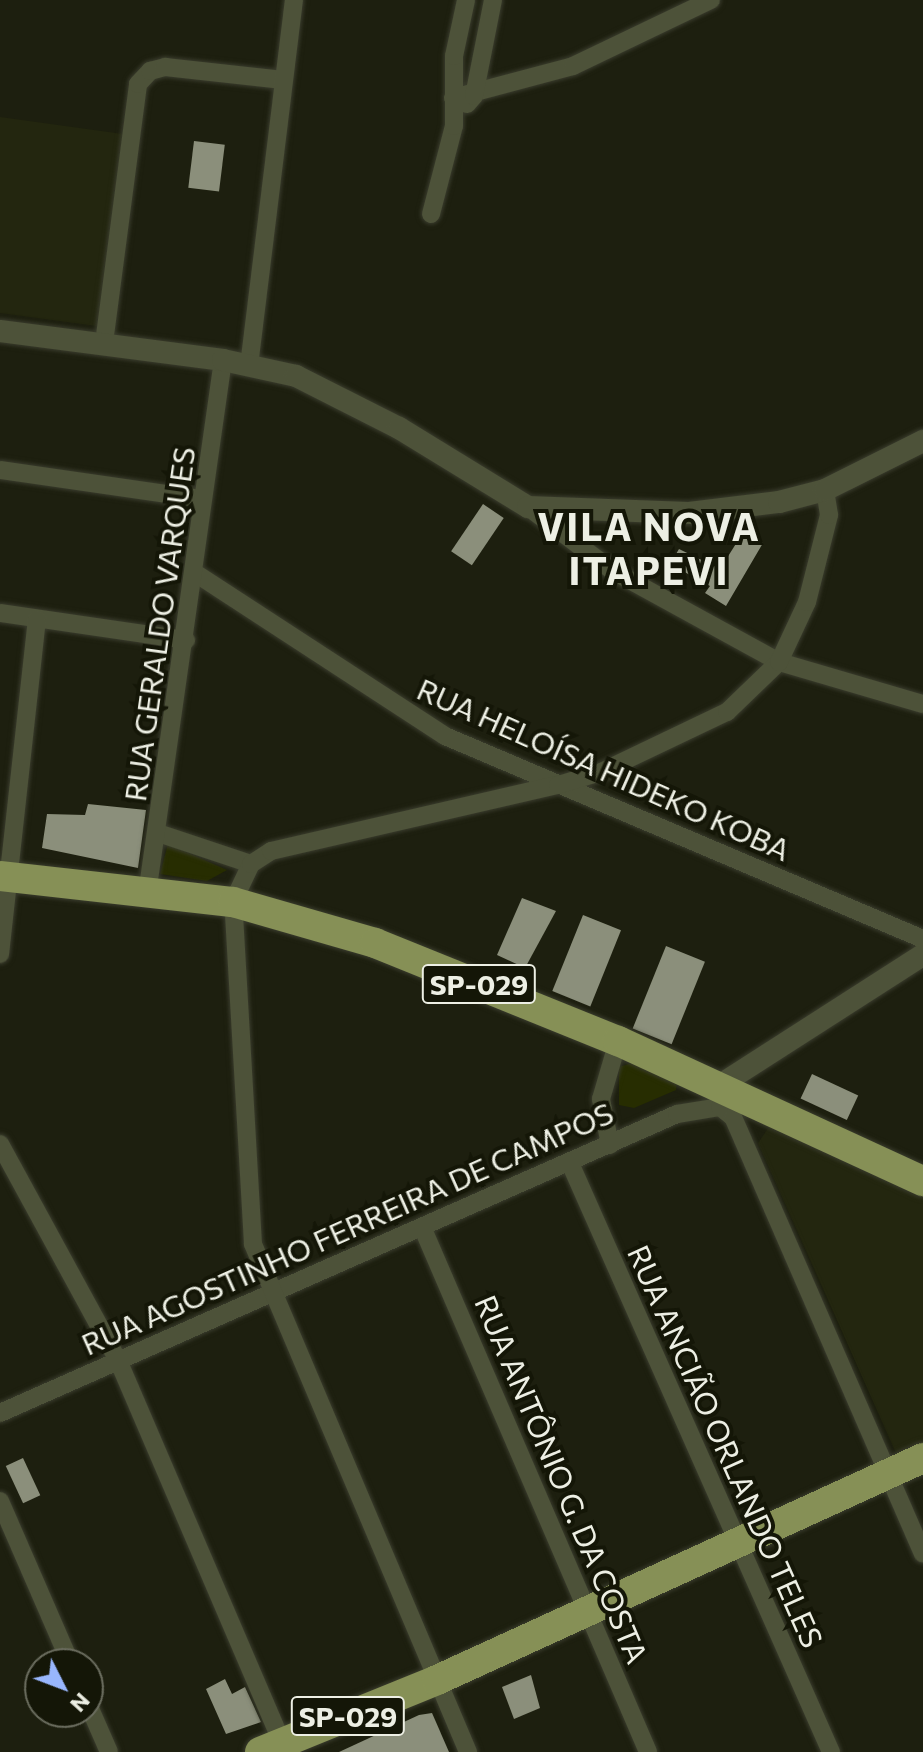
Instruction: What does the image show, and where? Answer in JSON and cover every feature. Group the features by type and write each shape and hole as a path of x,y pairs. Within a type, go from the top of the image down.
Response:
{"highway":[{"name":"SP-029","path":"4,877 233,902 375,943 618,1041 718,1097 923,1181"},
{"name":"SP-029","path":"271,1747 437,1680 588,1608 904,1467"}],"street":[{"path":"249,366 294,0"},
{"path":"431,214 454,126 453,98 466,0"},
{"path":"454,126 474,96 493,0"},
{"path":"453,98 474,96 573,66 711,0"},
{"path":"104,343 138,84 150,71 165,67 283,80"},
{"path":"0,331 223,360 338,395 528,507 613,571 779,662 923,704"},
{"name":"RUA GERALDO VARQUES","path":"147,894 186,640 202,499 223,360"},
{"path":"528,507 689,513 825,490 923,441"},
{"path":"0,470 202,499"},
{"path":"468,1752 271,1294 250,1220 233,902 251,864 294,844 558,785 601,772 727,712 779,662 820,568 829,515 825,490"},
{"name":"RUA HELOÍSA HIDEKO KOBA","path":"195,573 406,716 558,785 923,939"},
{"path":"0,613 186,640"},
{"path":"0,954 4,877 37,619"},
{"path":"158,833 251,864"},
{"path":"923,955 718,1097 733,1117 904,1467 923,1526"},
{"path":"610,1145 601,1099 618,1041"},
{"name":"RUA AGOSTINHO FERREIRA DE CAMPOS","path":"0,1413 718,1097"},
{"path":"0,1144 118,1360 271,1747"},
{"name":"RUA ANCIÃO ORLANDO TELES","path":"570,1163 831,1752"},
{"name":"RUA ANTÔNIO G. DA COSTA","path":"423,1229 648,1752"},
{"path":"904,1467 923,1553"},
{"path":"0,1501 64,1648"},
{"path":"98,1728 109,1752"}],"shaded area":[{"path":"0,117 123,134 97,326 0,313"},
{"path":"168,844 227,870 207,881 160,874"},
{"path":"632,1063 677,1081 676,1090 634,1108 619,1105 619,1067"},
{"path":"769,1127 923,1192 923,1443 897,1455 758,1143"}],"building":[{"path":"194,141 225,145 219,191 188,188"},
{"path":"483,504 504,518 472,565 451,551"},
{"path":"744,531 763,543 726,606 705,593 710,586 670,564 679,549 720,569"},
{"path":"88,804 146,810 138,868 42,848 47,814 85,815"},
{"path":"522,898 556,911 525,968 497,955"},
{"path":"583,915 621,930 590,1006 552,991"},
{"path":"666,946 705,962 672,1044 633,1029"},
{"path":"812,1074 858,1096 847,1120 801,1098"},
{"path":"23,1458 40,1495 23,1503 6,1466"},
{"path":"531,1675 540,1708 514,1719 502,1687"},
{"path":"225,1679 232,1694 245,1687 261,1722 226,1734 206,1689"},
{"path":"432,1713 449,1752 339,1752 419,1715"}],"district":[{"name":"VILA NOVA ITAPEVI","path":"649,548"}]}
